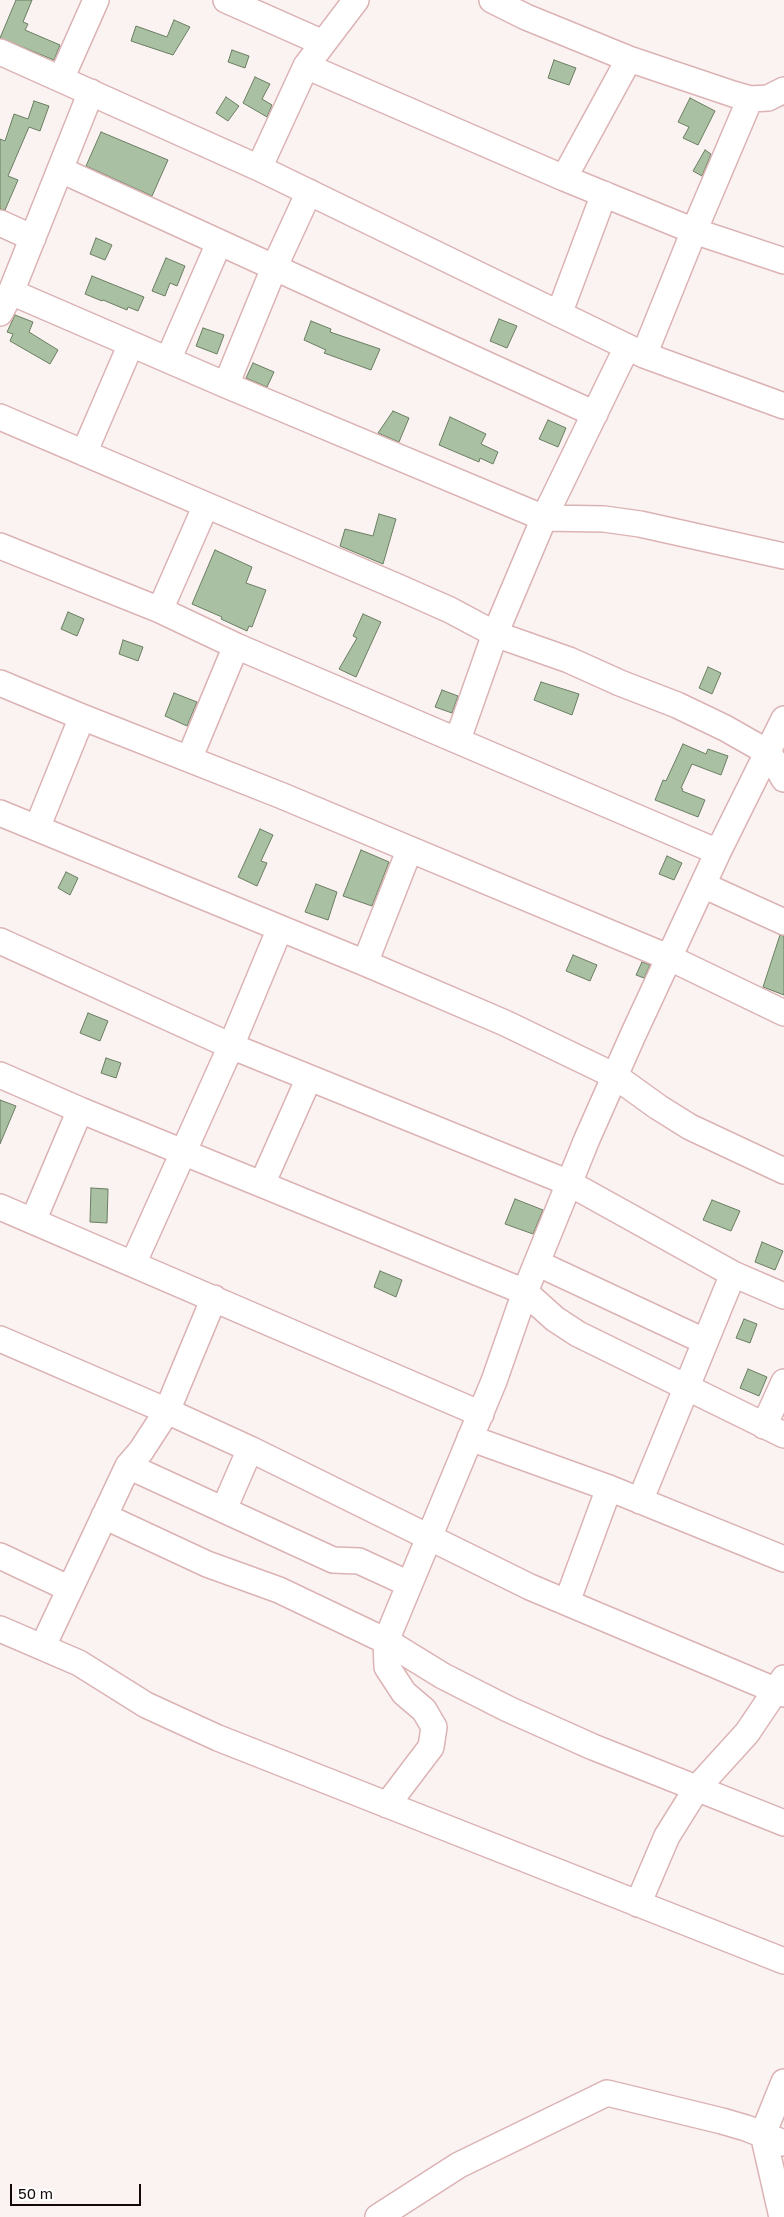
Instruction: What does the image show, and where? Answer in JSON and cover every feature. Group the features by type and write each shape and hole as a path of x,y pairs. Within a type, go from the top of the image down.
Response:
{"street":[{"path":"61,79 96,0"},
{"path":"226,0 323,43"},
{"path":"259,168 306,66 356,0"},
{"path":"492,0 530,8 629,59 750,100 768,98 784,90"},
{"path":"0,52 259,168 635,351 784,406"},
{"path":"564,178 629,59"},
{"path":"306,66 564,178 694,231 784,261"},
{"path":"92,92 5,302 131,344 544,518 604,519 640,524 784,556"},
{"path":"458,739 495,634 544,518 595,414 635,351 694,231 750,100"},
{"path":"61,170 595,414"},
{"path":"226,385 274,268 309,192"},
{"path":"559,314 604,194"},
{"path":"0,223 33,238"},
{"path":"168,360 219,243"},
{"path":"84,453 131,344"},
{"path":"0,417 450,610 495,634 568,660 677,705 725,728 769,753 784,780"},
{"path":"160,610 206,505"},
{"path":"0,546 160,610 236,646 458,739 718,852"},
{"path":"189,759 236,646"},
{"path":"0,683 670,958 784,1013"},
{"path":"37,828 82,717"},
{"path":"387,1805 431,1746 434,1727 424,1710 404,1693 387,1667 386,1641 481,1414 525,1292 569,1183 633,1035 704,886 718,852 769,753 784,719"},
{"path":"0,813 365,963 505,1023 616,1076 658,1107 690,1127 784,1171"},
{"path":"365,963 409,851"},
{"path":"704,886 784,922"},
{"path":"133,1264 231,1046 280,928"},
{"path":"0,941 231,1046 569,1183 732,1274 784,1296"},
{"path":"0,1075 80,1110 525,1292 555,1319 578,1334 774,1431 784,1382"},
{"path":"262,1184 309,1078"},
{"path":"33,1221 80,1110"},
{"path":"0,1206 481,1414"},
{"path":"537,1263 704,1341"},
{"path":"640,1501 732,1274"},
{"path":"44,1646 128,1466 141,1451 167,1410 214,1298"},
{"path":"0,1339 167,1410 530,1587 781,1687 744,1738 697,1788 668,1836 638,1904"},
{"path":"470,1438 608,1488 784,1559"},
{"path":"224,1509 250,1449"},
{"path":"128,1466 332,1560 359,1561 409,1584"},
{"path":"567,1602 608,1488"},
{"path":"104,1516 208,1564 279,1590 386,1641 443,1676 508,1709 593,1747 784,1823"},
{"path":"0,1556 70,1589"},
{"path":"0,1629 44,1646 79,1663 146,1704 218,1738 784,1961"},
{"path":"782,2217 774,2139 784,2082"},
{"path":"378,2217 458,2166 607,2093 722,2121 774,2139"}],"building":[{"path":"16,0 32,0 23,22 28,24 25,30 60,45 54,60 0,38"},
{"path":"174,20 190,27 173,55 131,41 136,26 167,37"},
{"path":"232,50 249,56 245,68 228,62"},
{"path":"554,60 576,68 569,85 548,78"},
{"path":"255,77 270,84 262,99 272,105 267,117 243,103"},
{"path":"226,97 239,106 228,121 216,113"},
{"path":"690,98 715,111 698,145 683,138 689,127 678,122"},
{"path":"34,101 49,106 40,131 29,127 8,176 18,180 5,210 0,209 0,139 5,141 14,114 28,119"},
{"path":"101,132 168,160 152,196 86,166"},
{"path":"705,150 711,154 702,176 693,171"},
{"path":"96,238 112,245 105,260 90,254"},
{"path":"166,258 185,266 177,286 170,283 165,296 152,291"},
{"path":"92,276 144,297 138,311 128,307 127,310 85,294"},
{"path":"15,315 33,322 29,332 58,350 50,364 10,341 13,334 7,332"},
{"path":"499,319 517,326 507,348 490,341"},
{"path":"311,321 331,329 330,332 380,349 371,370 324,353 326,350 304,340"},
{"path":"203,328 224,335 217,354 196,346"},
{"path":"253,363 274,372 267,387 246,378"},
{"path":"393,411 409,418 399,442 378,433"},
{"path":"450,417 486,434 481,444 498,452 493,464 480,458 479,462 439,445"},
{"path":"548,420 566,428 558,447 539,439"},
{"path":"379,514 396,519 383,564 340,546 345,529 373,536"},
{"path":"215,550 252,567 246,583 266,590 252,627 249,626 247,631 221,619 222,617 192,604"},
{"path":"68,612 84,619 77,636 61,629"},
{"path":"363,614 381,622 356,677 339,669 357,638 353,636"},
{"path":"123,640 143,647 138,661 119,654"},
{"path":"708,667 721,673 712,694 699,688"},
{"path":"541,682 579,694 572,715 534,700"},
{"path":"442,690 458,696 452,713 435,707"},
{"path":"174,693 197,702 187,726 165,716"},
{"path":"683,744 706,754 708,749 728,756 721,775 692,764 681,788 683,789 682,791 705,800 698,817 655,800 663,780 666,781"},
{"path":"260,829 273,835 261,861 267,863 257,886 238,877"},
{"path":"361,850 389,862 372,906 343,896"},
{"path":"667,856 682,863 674,880 659,874"},
{"path":"66,872 78,878 70,895 58,888"},
{"path":"316,884 337,892 328,920 305,912"},
{"path":"780,935 784,936 784,995 763,987"},
{"path":"573,955 597,965 590,981 566,971"},
{"path":"642,962 650,965 644,978 636,975"},
{"path":"88,1013 108,1021 100,1041 80,1033"},
{"path":"106,1058 121,1063 116,1078 101,1073"},
{"path":"0,1100 16,1106 0,1144"},
{"path":"91,1188 108,1189 107,1223 90,1222"},
{"path":"515,1199 543,1210 533,1234 505,1224"},
{"path":"712,1200 740,1211 731,1231 703,1220"},
{"path":"762,1242 783,1251 775,1270 755,1262"},
{"path":"380,1271 402,1280 396,1297 374,1287"},
{"path":"744,1319 757,1324 750,1343 736,1338"},
{"path":"748,1369 767,1377 759,1396 740,1388"}]}
